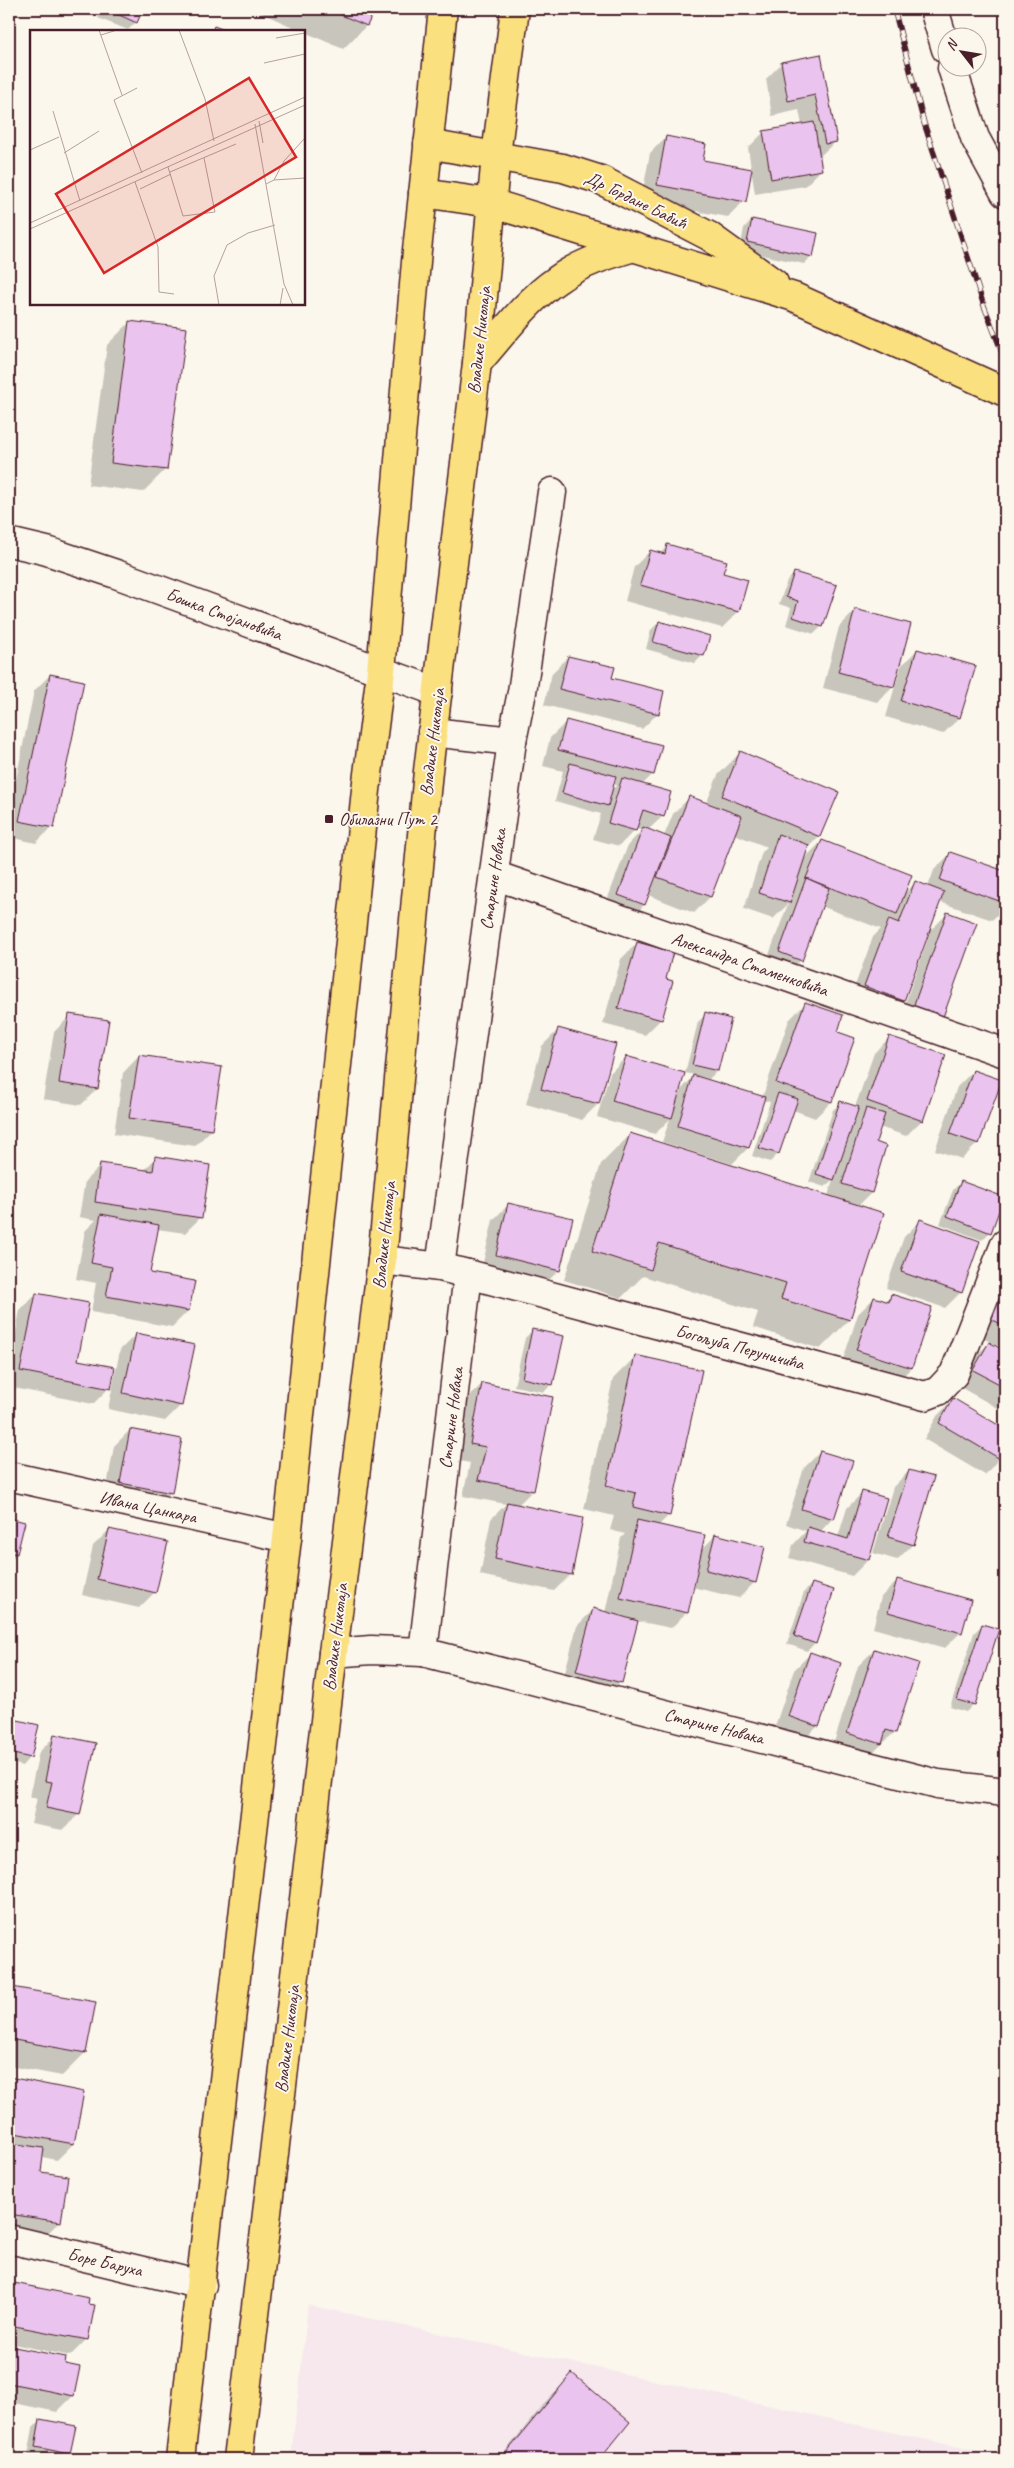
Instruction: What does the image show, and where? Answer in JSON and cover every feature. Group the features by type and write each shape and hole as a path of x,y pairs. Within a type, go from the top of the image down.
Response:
{"main road":[{"path":"180,2459 202,2285 219,2115 288,1538 365,800 381,672 423,193 443,9"},
{"name":"Владике Николаја","path":"238,2459 333,1653 382,1260 432,732 477,363 496,155 515,9"},
{"name":"Др Гордане Бабић","path":"428,144 563,168 601,180 709,236 794,297"},
{"name":"Др Гордане Бабић","path":"423,193 491,203 794,297 1005,392"},
{"path":"477,363 520,314 557,279 596,258 634,247"}],"street":[{"path":"934,9 940,28"},
{"path":"955,78 975,138 1005,193"},
{"name":"Старине Новака","path":"440,1267 512,741 522,692 552,492"},
{"name":"Бошка Стојановића","path":"9,542 47,551 116,574 438,692"},
{"path":"432,732 512,741"},
{"name":"Александра Стаменковића","path":"494,874 1005,1053"},
{"name":"Богољуба Перуничића","path":"382,1260 440,1267 468,1274 925,1396 938,1391 954,1374 1005,1244"},
{"name":"Старине Новака","path":"423,1652 468,1274"},
{"name":"Ивана Цанкара","path":"9,1476 288,1538"},
{"name":"Старине Новака","path":"333,1653 371,1650 423,1652 938,1784 1005,1792"},
{"name":"Боре Баруха","path":"9,2239 202,2285"}],"shaded area":[{"path":"308,2305 1005,2457 1005,2459 291,2459"}],"building":[{"path":"106,9 143,9 137,23"},
{"path":"327,9 375,9 367,26"},
{"path":"214,26 224,30 212,30"},
{"path":"821,54 837,142 825,144 815,95 788,101 781,62"},
{"path":"814,122 822,170 771,179 763,131"},
{"path":"666,136 706,144 703,160 752,169 746,202 657,185"},
{"path":"752,219 818,233 813,257 747,242"},
{"path":"129,321 187,328 167,470 111,463"},
{"path":"667,544 727,561 723,573 748,580 739,612 640,585 650,550 665,554"},
{"path":"794,572 837,585 823,627 793,617 798,601 786,597"},
{"path":"855,609 911,624 894,687 838,672"},
{"path":"659,621 710,636 704,656 653,642"},
{"path":"917,649 976,666 960,718 901,701"},
{"path":"568,656 615,667 612,678 664,691 659,714 559,689"},
{"path":"50,674 84,681 54,828 19,821"},
{"path":"566,720 662,745 654,775 558,750"},
{"path":"740,751 839,792 820,837 722,796"},
{"path":"570,763 616,776 608,806 562,793"},
{"path":"622,778 671,792 664,817 643,810 636,831 608,823"},
{"path":"689,796 742,816 711,897 657,877"},
{"path":"643,827 671,838 645,905 618,895"},
{"path":"778,834 809,845 790,903 759,893"},
{"path":"822,840 912,875 897,914 806,878"},
{"path":"950,852 1005,871 1005,903 940,880"},
{"path":"806,878 829,888 802,961 779,952"},
{"path":"915,881 944,892 904,1001 864,986 889,919 899,923"},
{"path":"947,912 977,923 943,1017 913,1007"},
{"path":"637,942 673,952 666,979 673,981 662,1020 618,1008"},
{"path":"805,1002 843,1015 838,1032 855,1038 832,1102 776,1083"},
{"path":"705,1012 731,1019 718,1071 692,1065"},
{"path":"69,1014 109,1020 98,1089 59,1083"},
{"path":"558,1028 616,1044 599,1104 541,1089"},
{"path":"889,1036 946,1055 923,1121 867,1101"},
{"path":"139,1055 222,1067 212,1130 129,1118"},
{"path":"626,1056 685,1073 672,1118 612,1101"},
{"path":"973,1070 1002,1080 979,1144 950,1134"},
{"path":"693,1075 765,1097 749,1148 678,1126"},
{"path":"778,1093 798,1099 779,1154 759,1148"},
{"path":"840,1101 859,1107 834,1180 816,1174"},
{"path":"866,1108 885,1114 876,1142 886,1146 872,1193 842,1184"},
{"path":"630,1133 884,1213 850,1320 781,1299 786,1283 659,1243 651,1270 592,1251"},
{"path":"155,1156 210,1165 202,1218 95,1202 100,1163 153,1171"},
{"path":"961,1181 1004,1197 991,1233 947,1216"},
{"path":"508,1203 573,1218 560,1271 496,1255"},
{"path":"101,1214 159,1225 150,1273 195,1281 189,1311 106,1296 112,1267 91,1263"},
{"path":"920,1219 980,1241 962,1293 901,1272"},
{"path":"36,1293 89,1303 78,1360 115,1367 111,1389 20,1371"},
{"path":"891,1294 932,1307 912,1368 856,1350 874,1297 889,1302"},
{"path":"1002,1295 1005,1297 1005,1326 991,1319"},
{"path":"532,1329 564,1336 553,1385 522,1378"},
{"path":"136,1333 195,1345 182,1406 123,1393"},
{"path":"989,1342 1005,1351 1005,1387 973,1370"},
{"path":"635,1355 702,1370 670,1516 633,1507 636,1493 606,1486"},
{"path":"482,1383 553,1397 534,1491 478,1480 486,1447 470,1444"},
{"path":"953,1398 1005,1429 1005,1454 1002,1460 939,1423"},
{"path":"130,1429 182,1439 172,1493 120,1483"},
{"path":"820,1451 853,1461 834,1519 801,1509"},
{"path":"909,1470 934,1477 914,1545 888,1537"},
{"path":"862,1491 887,1498 869,1560 804,1542 808,1527 848,1539"},
{"path":"507,1502 583,1518 572,1575 495,1559"},
{"path":"9,1518 25,1522 17,1554 9,1552"},
{"path":"637,1520 705,1535 688,1613 620,1598"},
{"path":"109,1529 168,1542 156,1593 97,1579"},
{"path":"715,1534 765,1547 756,1583 706,1570"},
{"path":"897,1579 971,1600 962,1633 888,1612"},
{"path":"812,1583 834,1590 816,1644 794,1636"},
{"path":"593,1608 638,1621 622,1683 576,1671"},
{"path":"982,1624 999,1629 975,1705 957,1700"},
{"path":"874,1649 919,1663 896,1733 886,1730 882,1744 847,1733"},
{"path":"810,1652 841,1663 819,1727 788,1716"},
{"path":"9,1718 39,1725 31,1758 9,1753"},
{"path":"54,1734 96,1743 80,1815 46,1808 52,1782 45,1781"},
{"path":"9,1988 96,2002 86,2053 9,2039"},
{"path":"9,2077 84,2092 74,2144 9,2132"},
{"path":"10,2143 44,2148 41,2172 68,2176 61,2222 9,2214"},
{"path":"9,2282 89,2298 88,2304 95,2305 88,2340 9,2325"},
{"path":"9,2346 66,2357 65,2364 80,2367 74,2396 9,2383"},
{"path":"572,2373 630,2422 600,2459 501,2459"},
{"path":"9,2409 15,2411 9,2437"},
{"path":"40,2419 76,2426 70,2454 35,2447"}],"railway":[{"path":"894,9 924,123 983,303 1005,360"}],"place":[{"name":"Обилазни Пут 2","path":"329,819"}]}
